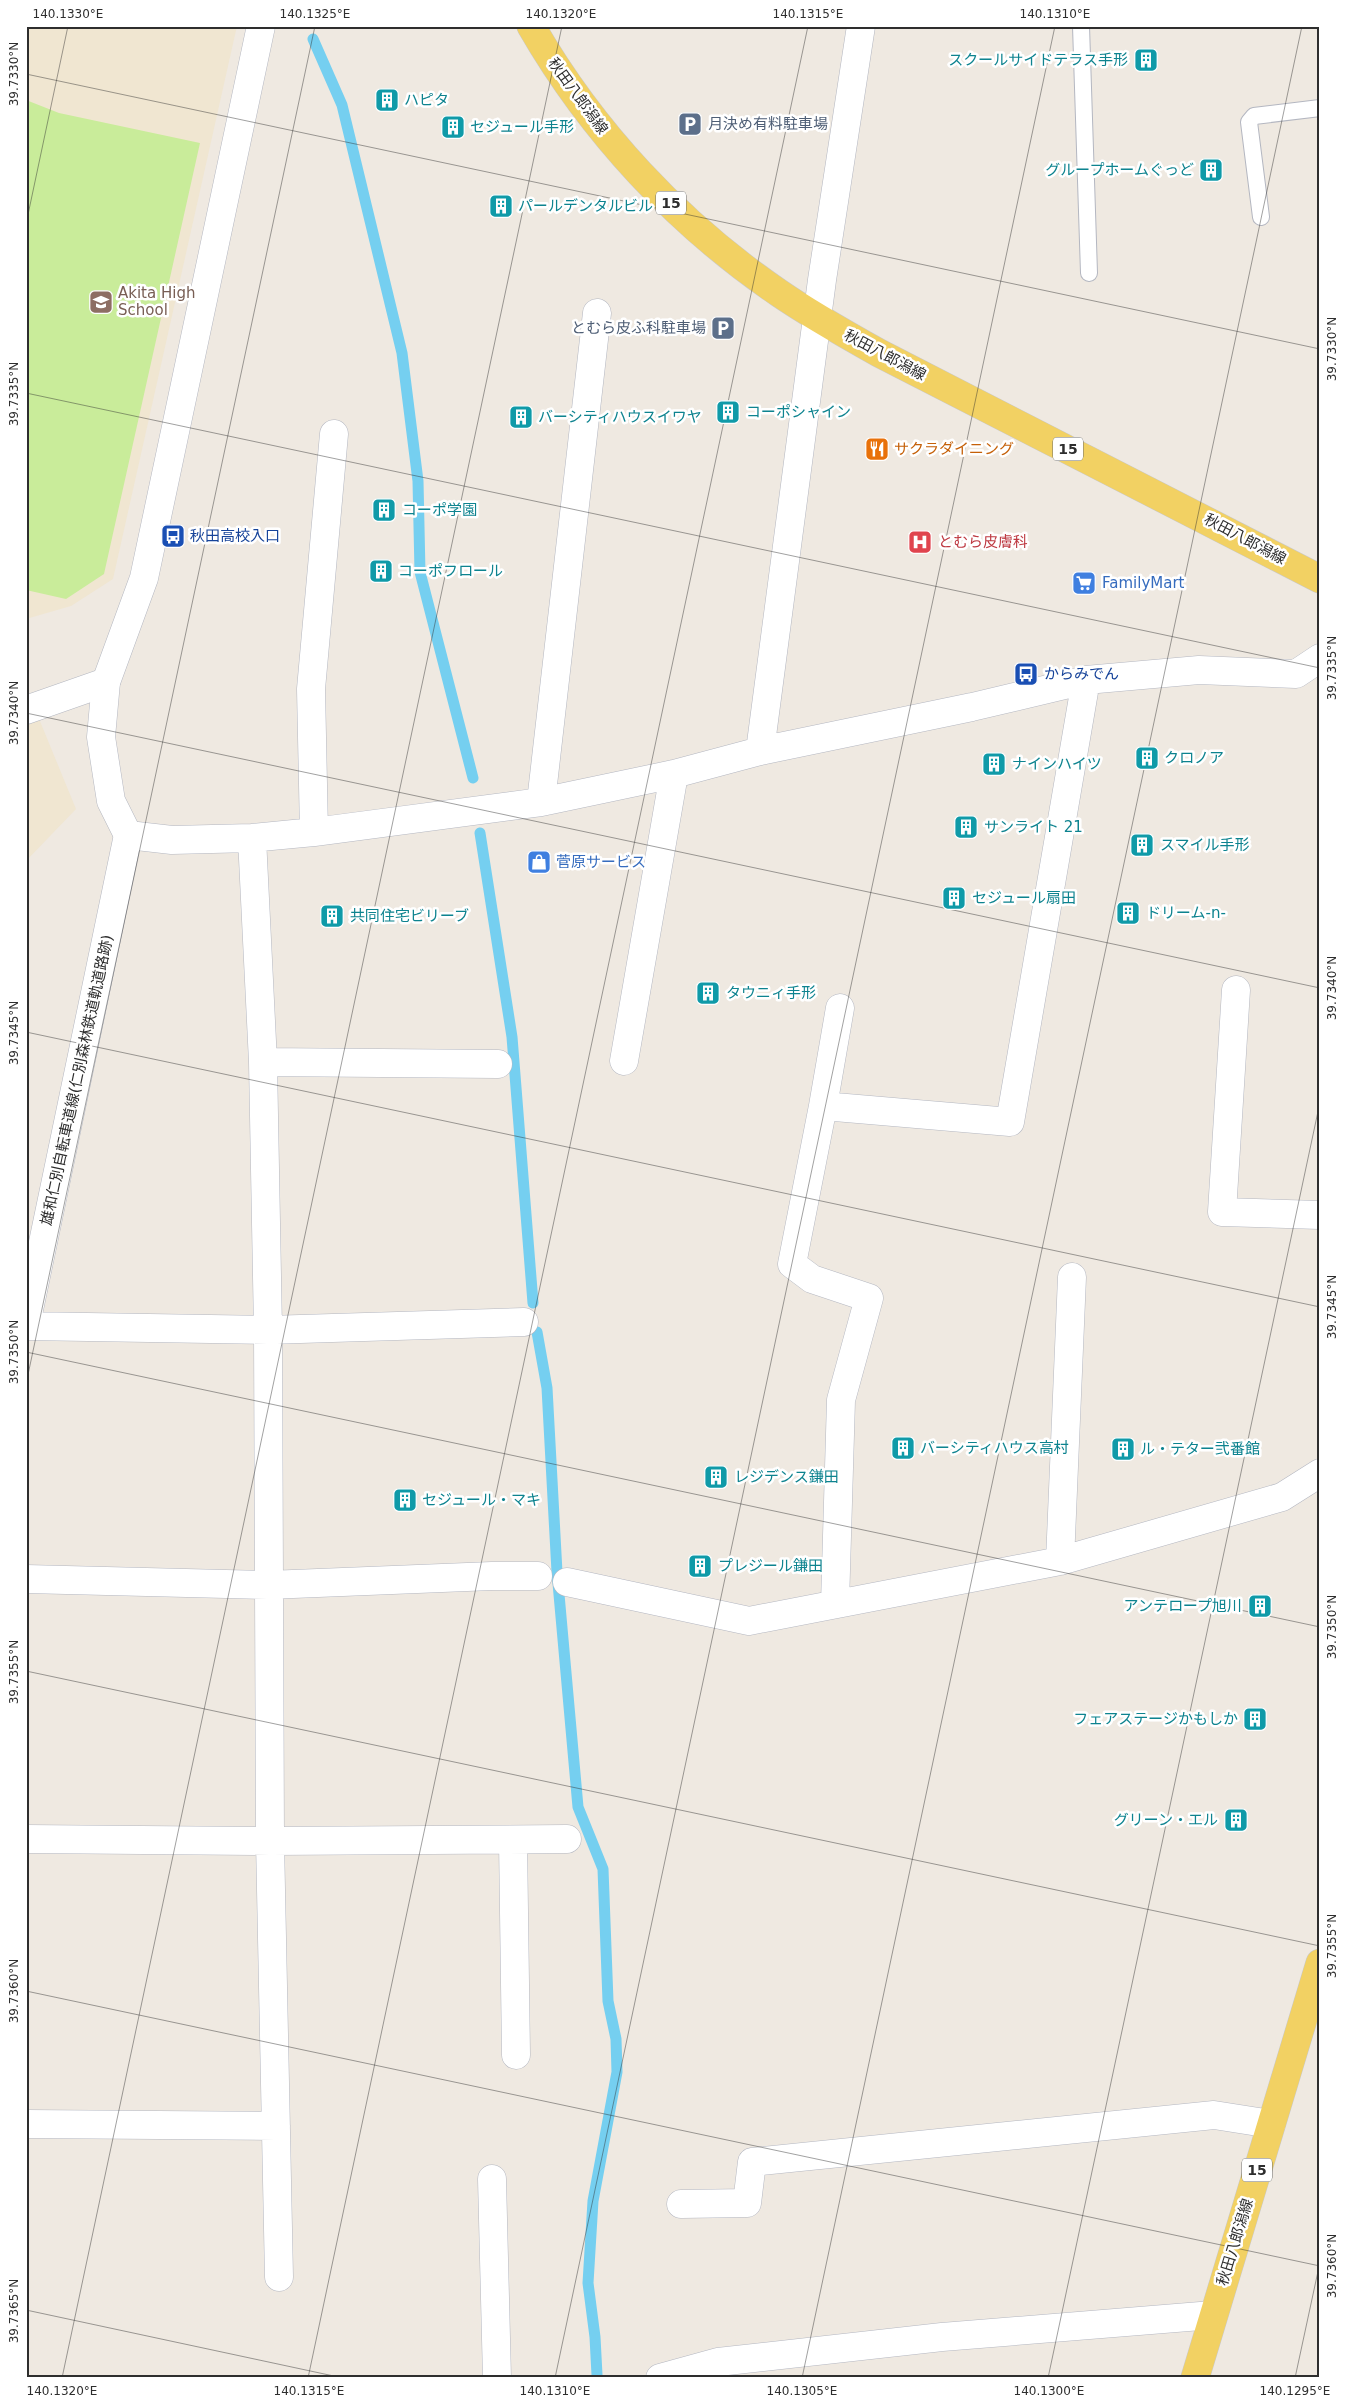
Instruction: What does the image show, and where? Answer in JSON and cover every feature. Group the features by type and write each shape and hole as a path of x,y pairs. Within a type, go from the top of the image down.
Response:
{"main road":[{"name":"秋田八郎潟線","path":"531,26 551,61 584,108 620,151 658,191 740,264 817,318 879,353 1320,579"},
{"name":"秋田八郎潟線","path":"1195,2378 1320,1963"}],"street":[{"path":"261,26 144,578 106,682 101,737 111,801 128,835 172,840 252,838 314,832 541,802 674,774 760,751 972,707 1086,680 1199,670 1296,674 1320,658"},
{"path":"760,751 817,318 861,26"},
{"path":"541,802 597,314"},
{"path":"314,832 311,689 334,434"},
{"path":"822,1106 1010,1122 1086,680"},
{"path":"26,710 106,682"},
{"path":"624,1061 674,774"},
{"name":"雄和仁別自転車道線(仁別森林鉄道軌道路跡)","path":"26,1325 128,835"},
{"path":"252,838 263,1062 268,1330 270,1841 278,2277"},
{"path":"1236,990 1222,1212 1320,1215"},
{"path":"836,1604 841,1400 869,1298 812,1279 792,1264 840,1008"},
{"path":"263,1062 498,1064"},
{"path":"1060,1561 1072,1277"},
{"path":"26,1325 268,1330 524,1322"},
{"path":"567,1582 749,1620 1060,1561 1282,1497 1320,1473"},
{"path":"26,1579 268,1585 492,1576 538,1576"},
{"path":"26,1839 270,1841 567,1839"},
{"path":"512,1840 516,2055"},
{"path":"681,2204 747,2203 752,2162 1214,2115 1271,2124"},
{"path":"26,2124 276,2126"},
{"path":"492,2179 497,2378"},
{"path":"660,2378 942,2337 1213,2315"}],"lane":[{"path":"1081,26 1089,273"},
{"path":"1261,217 1249,122 1254,116 1263,113 1320,108"}],"shaded area":[{"name":"Akita High School","path":"26,26 237,26 113,579 71,606 26,619"},
{"path":"26,687 76,809 26,861"}],"green space":[{"name":"Akita High School","path":"26,100 59,113 200,143 104,574 66,599 26,590"}],"waterway":[{"path":"313,39 342,105 402,353 418,481 420,572 473,778"},
{"path":"480,833 512,1037 533,1303"},
{"path":"537,1332 547,1388 557,1572 578,1807 603,1869 608,2001 616,2039 617,2072 593,2201 588,2283 595,2337 597,2375"}],"place":[{"name":"スクールサイドテラス手形","path":"1146,60"},
{"name":"ハピタ","path":"387,100"},
{"name":"月決め有料駐車場","path":"690,124"},
{"name":"セジュール手形","path":"453,127"},
{"name":"グループホームぐっど","path":"1211,170"},
{"name":"パールデンタルビル","path":"501,206"},
{"name":"Akita High School","path":"101,302"},
{"name":"とむら皮ふ科駐車場","path":"723,328"},
{"name":"コーポシャイン","path":"728,412"},
{"name":"バーシティハウスイワヤ","path":"521,417"},
{"name":"サクラダイニング","path":"877,449"},
{"name":"コーポ学園","path":"384,510"},
{"name":"秋田高校入口","path":"173,536"},
{"name":"とむら皮膚科","path":"920,542"},
{"name":"コーポフロール","path":"381,571"},
{"name":"FamilyMart","path":"1084,583"},
{"name":"からみでん","path":"1026,674"},
{"name":"クロノア","path":"1147,758"},
{"name":"ナインハイツ","path":"994,764"},
{"name":"サンライト 21","path":"966,827"},
{"name":"スマイル手形","path":"1142,845"},
{"name":"菅原サービス","path":"539,862"},
{"name":"セジュール扇田","path":"954,898"},
{"name":"ドリーム-n-","path":"1128,913"},
{"name":"共同住宅ビリーブ","path":"332,916"},
{"name":"タウニィ手形","path":"708,993"},
{"name":"バーシティハウス高村","path":"903,1448"},
{"name":"ル・テター弐番館","path":"1123,1449"},
{"name":"レジデンス鎌田","path":"716,1477"},
{"name":"セジュール・マキ","path":"405,1500"},
{"name":"プレジール鎌田","path":"700,1566"},
{"name":"アンテロープ旭川","path":"1260,1606"},
{"name":"フェアステージかもしか","path":"1255,1719"},
{"name":"グリーン・エル","path":"1236,1820"}]}
